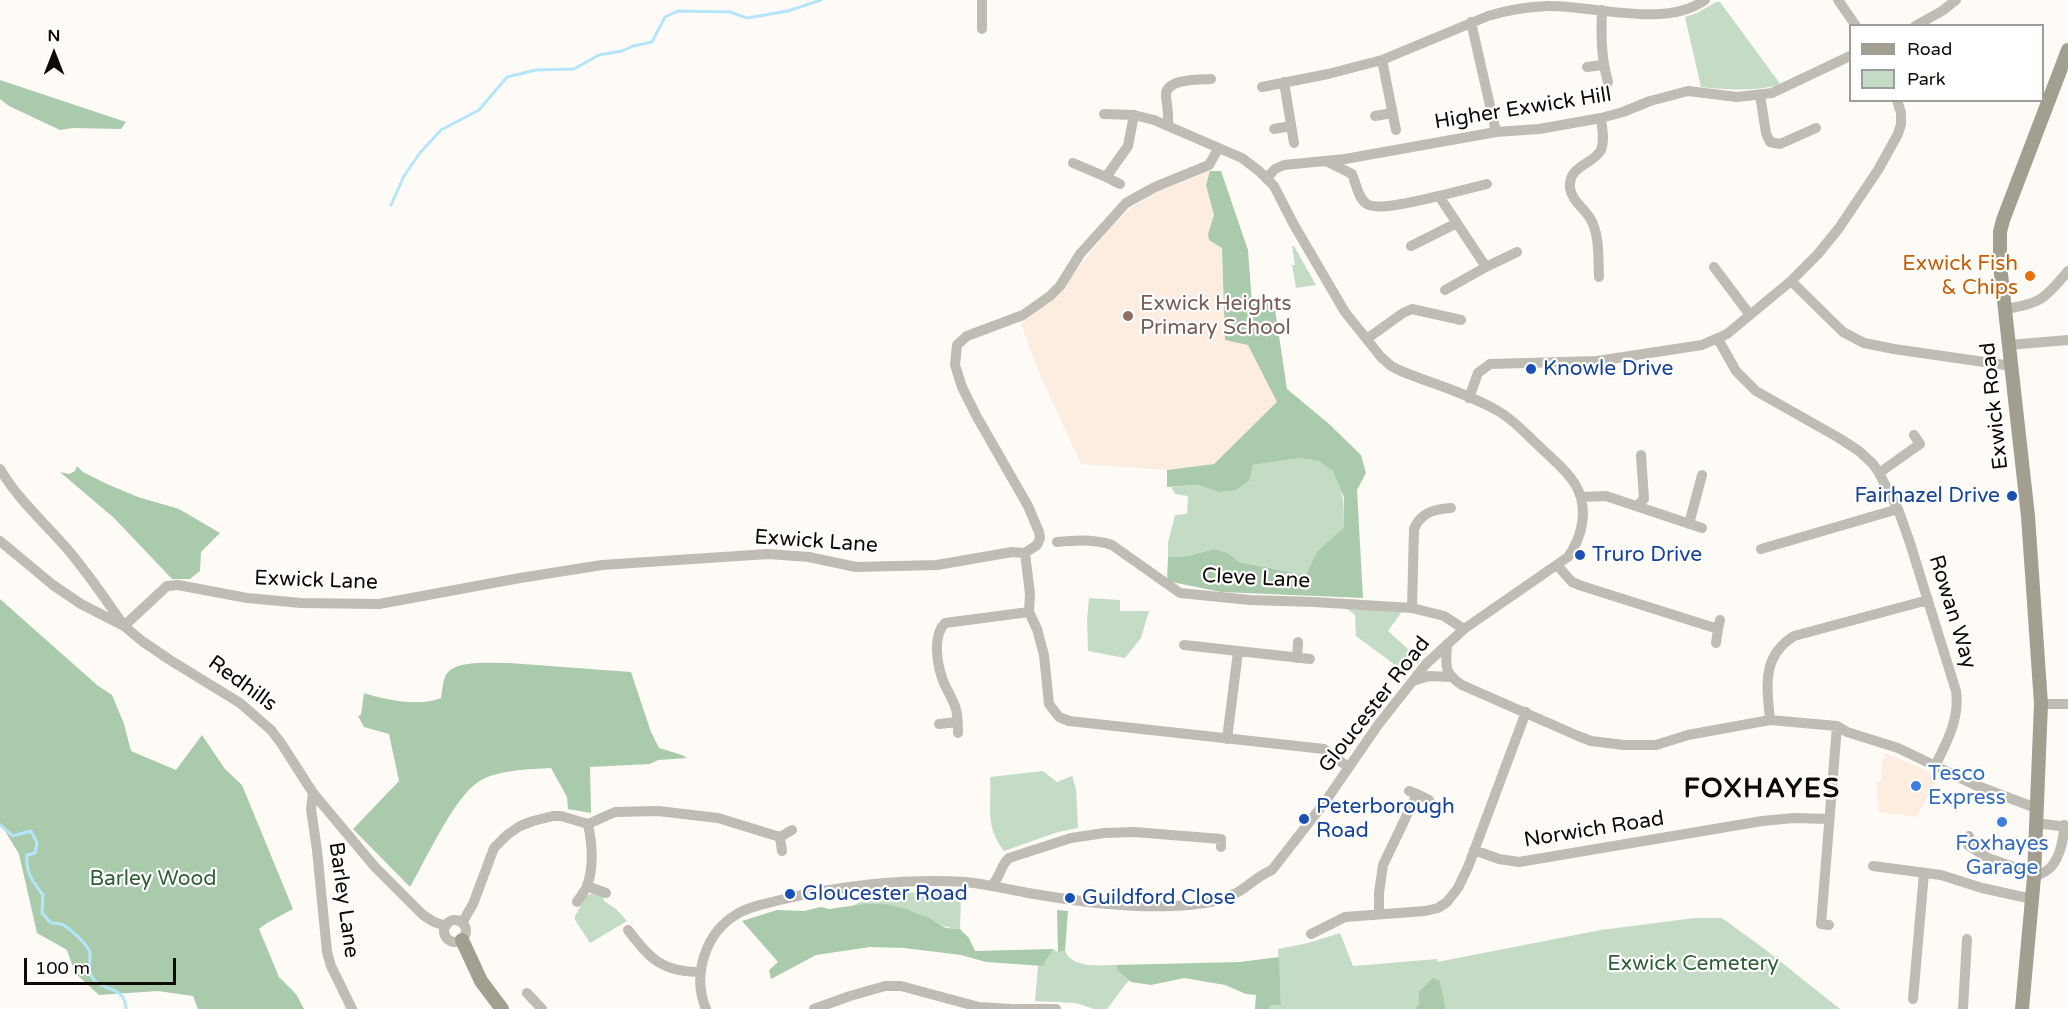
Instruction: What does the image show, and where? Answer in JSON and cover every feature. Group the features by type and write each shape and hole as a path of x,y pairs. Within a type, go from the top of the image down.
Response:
{"street":[{"path":"982,0 982,29"},
{"path":"1262,87 1328,74 1382,60 1505,10 1547,6 1651,14 1674,12 1705,0"},
{"path":"1838,0 1855,24"},
{"path":"1919,24 1956,0"},
{"path":"1602,10 1600,36 1603,65 1608,82"},
{"path":"1471,22 1496,132"},
{"name":"Exwick Road","path":"2022,1009 2034,875 2041,704 2028,516 2000,265 2000,232 2002,220 2068,50"},
{"name":"Higher Exwick Hill","path":"1268,178 1275,169 1284,165 1389,152 1496,132 1539,129 1601,118 1688,91 1737,97 1760,95 1779,91 1849,57"},
{"path":"1382,60 1396,130"},
{"path":"1587,67 1603,65"},
{"path":"1168,125 1166,93 1168,87 1176,83 1211,79"},
{"path":"1284,82 1294,143"},
{"path":"1760,95 1766,133 1770,142 1780,144 1816,128"},
{"path":"1469,398 1478,373 1490,364 1597,361 1702,345 1727,334 1791,280 1818,254 1839,228 1878,170 1898,134 1901,112 1898,102"},
{"path":"1375,116 1392,113"},
{"path":"1104,114 1134,115 1168,125 1242,158 1268,178 1285,204 1294,225 1342,307 1381,357 1395,368 1499,412 1514,423 1567,473 1581,497 1606,496 1702,528"},
{"path":"1106,177 1128,146 1134,115"},
{"path":"1599,277 1596,232 1590,218 1575,201 1570,187 1576,170 1600,152 1603,138 1601,118"},
{"path":"1274,129 1291,126"},
{"path":"1218,149 1209,165 1155,187 1126,202 1080,254 1060,286 1050,297 1023,315 967,336 957,345 955,364 963,388 977,417 1028,506 1039,532 1040,538 1037,544 1025,553 1030,594 1029,612 1037,629 1044,655 1049,704 1059,717 1069,721 1324,749 1348,767"},
{"path":"1326,161 1352,174 1360,197 1367,205 1377,207 1439,196 1487,184"},
{"path":"1073,164 1120,184"},
{"path":"1439,196 1455,224 1486,267"},
{"path":"1411,246 1455,224"},
{"path":"1445,290 1517,252"},
{"path":"1714,267 1750,315"},
{"path":"2005,309 2032,305 2040,301 2068,271"},
{"path":"1791,280 1843,332 1864,343 1894,350 2012,366"},
{"path":"1368,338 1412,309 1461,320"},
{"name":"Rowan Way","path":"1718,339 1736,371 1756,391 1839,438 1866,458 1879,473 1898,509 1928,600 1957,701 1953,727 1935,766"},
{"path":"2009,345 2068,340"},
{"path":"1879,473 1917,439 1928,453"},
{"path":"1637,506 1644,499 1644,459"},
{"path":"0,469 35,515 69,551 124,626"},
{"path":"1689,524 1702,475"},
{"name":"Gloucester Road","path":"701,972 706,951 725,923 738,913 796,896 856,887 964,882 1070,900 1127,905 1193,905 1232,896 1261,875 1272,870 1426,664 1464,629 1568,557 1579,539 1583,519 1581,497"},
{"path":"1412,608 1416,524 1431,511 1452,508"},
{"path":"1761,549 1776,538 1898,509"},
{"name":"Cleve Lane","path":"1057,542 1079,540 1112,545 1162,579 1172,589 1192,596 1412,608 1444,616 1464,629"},
{"name":"Redhills","path":"0,541 53,585 81,604 124,626 161,654 240,703 271,730 313,793 402,896 423,915 446,926 444,934 446,938 454,942 462,940"},
{"name":"Exwick Lane","path":"124,626 167,586 178,585 258,599 301,603 379,604 520,578 602,566 768,554 809,557 856,567 937,565 1012,552 1025,553"},
{"path":"1557,565 1572,582 1719,624 1716,643"},
{"path":"81,604 88,601 96,586"},
{"path":"1770,720 1768,673 1773,657 1786,641 1794,636 1928,600"},
{"path":"939,724 958,728 953,701 941,673 937,639 939,629 945,623 1029,612"},
{"path":"1184,645 1199,641 1238,652 1310,659"},
{"path":"1297,658 1298,642"},
{"path":"1447,644 1446,668 1450,677"},
{"path":"1227,739 1238,652"},
{"path":"1413,681 1429,676 1450,677 1462,685 1591,741 1656,746 1688,735 1770,720 1837,726 1847,732 1898,748 1975,785 2036,808"},
{"path":"2041,704 2068,704"},
{"path":"1311,934 1345,917 1425,911 1443,905 1458,888 1526,712"},
{"path":"1822,924 1828,819 1837,726"},
{"path":"1379,913 1383,865 1413,792 1429,800"},
{"name":"Barley Lane","path":"313,793 310,809 317,850 327,952 331,966 352,1009"},
{"path":"446,926 453,921 462,923 473,904 494,848 507,835 526,823 561,816 588,824 615,812 658,811 718,818 780,837 792,830"},
{"name":"Norwich Road","path":"1474,850 1499,860 1519,862 1762,820 1828,819"},
{"path":"1969,836 1968,845 1982,855 2034,875 2050,869 2054,863 2066,826 2035,823"},
{"path":"577,902 587,886 591,864 592,845 588,824"},
{"path":"992,885 1000,877 1004,862 1009,858 1082,836 1121,832 1222,839"},
{"path":"780,837 782,851"},
{"path":"1873,866 1950,877 1982,888 2032,899"},
{"path":"1913,999 1924,873"},
{"path":"587,886 606,893"},
{"name":"Redhills","path":"462,923 465,929 462,940 481,981 502,1009"},
{"path":"628,930 634,947 659,964 701,972 700,988 706,1009"},
{"path":"1963,1009 1964,945"},
{"path":"814,1009 885,986 902,986 979,1007 1011,1009"},
{"path":"527,993 541,1009"},
{"path":"1016,1009 1056,1009"}],"shaded area":[{"name":"Exwick Heights Primary School","path":"1210,171 1206,185 1214,215 1208,234 1209,240 1222,248 1225,340 1248,344 1278,402 1214,464 1167,470 1081,464 1038,370 1021,324 1067,282 1105,234 1131,208 1155,193"},
{"path":"1885,753 1939,776 1917,817 1879,812 1876,782 1881,782"}],"green space":[{"path":"1720,2 1781,85 1741,89 1701,87 1685,17"},
{"path":"0,80 126,122 121,129 60,130 9,106 0,99"},
{"path":"1210,171 1221,171 1248,250 1252,304 1274,303 1287,389 1328,423 1361,455 1366,473 1357,490 1363,598 1221,592 1167,581 1168,557 1188,556 1214,549 1228,553 1239,562 1306,575 1317,552 1344,527 1344,497 1333,471 1319,461 1300,458 1253,465 1250,480 1236,490 1218,492 1198,485 1167,487 1167,470 1214,464 1277,402 1248,345 1225,340 1222,248 1209,240 1208,234 1214,215 1206,185"},
{"path":"1292,246 1316,285 1296,288 1292,265 1295,265"},
{"path":"1300,458 1319,461 1328,466 1338,481 1344,509 1344,527 1318,552 1306,575 1239,562 1228,553 1214,549 1188,556 1168,557 1168,543 1175,515 1187,514 1188,496 1175,494 1171,487 1198,485 1218,492 1250,480 1253,465"},
{"path":"77,466 83,472 107,484 138,497 179,509 220,533 201,552 200,571 190,579 172,579 114,518 60,472 69,474 75,471"},
{"path":"1089,598 1120,600 1120,611 1149,611 1141,638 1125,658 1088,651"},
{"name":"Barley Wood","path":"0,599 97,685 112,695 124,724 131,751 176,770 202,735 225,769 242,785 293,909 259,929 279,977 296,994 304,1009 198,1009 193,996 158,991 99,995 75,973 67,950 37,933 19,854 0,823"},
{"path":"1345,607 1403,610 1388,631 1418,658 1406,673 1356,636 1355,615"},
{"path":"478,663 509,663 631,672 651,732 659,748 687,758 658,760 650,764 590,767 591,813 568,809 567,797 551,768 513,771 485,778 469,790 459,802 410,887 353,829 399,781 389,734 364,727 358,716 361,715 364,693 402,702 432,701 441,698 445,676 454,667"},
{"path":"1043,771 1057,782 1072,776 1076,789 1078,828 1058,832 1004,851 991,824 990,777"},
{"path":"941,891 961,893 960,929 951,928 901,908 881,905 852,906 875,895"},
{"path":"592,893 603,896 604,901 616,909 627,921 590,943 575,920 575,916 586,896"},
{"path":"885,904 906,909 946,928 960,929 969,938 975,951 1053,949 1043,966 986,962 961,955 904,948 870,947 816,955 771,979 769,970 778,962 742,921 777,910 804,911 821,907 829,909"},
{"path":"1057,910 1068,911 1065,951 1058,952"},
{"name":"Exwick Cemetery","path":"1694,918 1722,918 1840,1009 1446,1009 1440,981 1415,1009 1269,1009 1270,1005 1281,1006 1278,949 1340,933 1353,966 1437,959 1437,962 1601,930"},
{"path":"1053,949 1058,952 1065,951 1074,961 1080,963 1116,965 1118,971 1129,980 1107,1009 1094,1009 1076,1003 1035,1001 1038,965 1043,966"},
{"path":"1279,957 1281,1006 1271,1005 1269,1009 1255,1009 1256,995 1246,994 1225,985 1184,978 1151,985 1131,982 1118,971 1116,965 1240,962"},
{"path":"1433,978 1440,981 1446,1009 1415,1009 1419,1003 1419,992"}],"waterway":[{"path":"391,205 404,176 420,153 441,130 479,110 507,77 536,70 574,69 599,55 652,42 665,17 678,11 730,12 747,18 788,11 821,0"},
{"path":"0,825 13,836 31,831 37,843 35,853 27,855 27,867 43,895 42,913 51,923 64,926 82,941 90,953 89,970 92,977 99,984 119,993 125,1002 126,1009"}],"place":[{"name":"Exwick Fish & Chips","path":"2030,276"},
{"name":"Exwick Heights Primary School","path":"1128,316"},
{"name":"Knowle Drive","path":"1531,369"},
{"name":"Fairhazel Drive","path":"2012,496"},
{"name":"Truro Drive","path":"1580,555"},
{"name":"Tesco Express","path":"1916,786"},
{"name":"Peterborough Road","path":"1304,819"},
{"name":"Foxhayes Garage","path":"2002,822"},
{"name":"Gloucester Road","path":"790,894"},
{"name":"Guildford Close","path":"1070,898"}],"district":[{"name":"FOXHAYES","path":"1762,790"}]}
